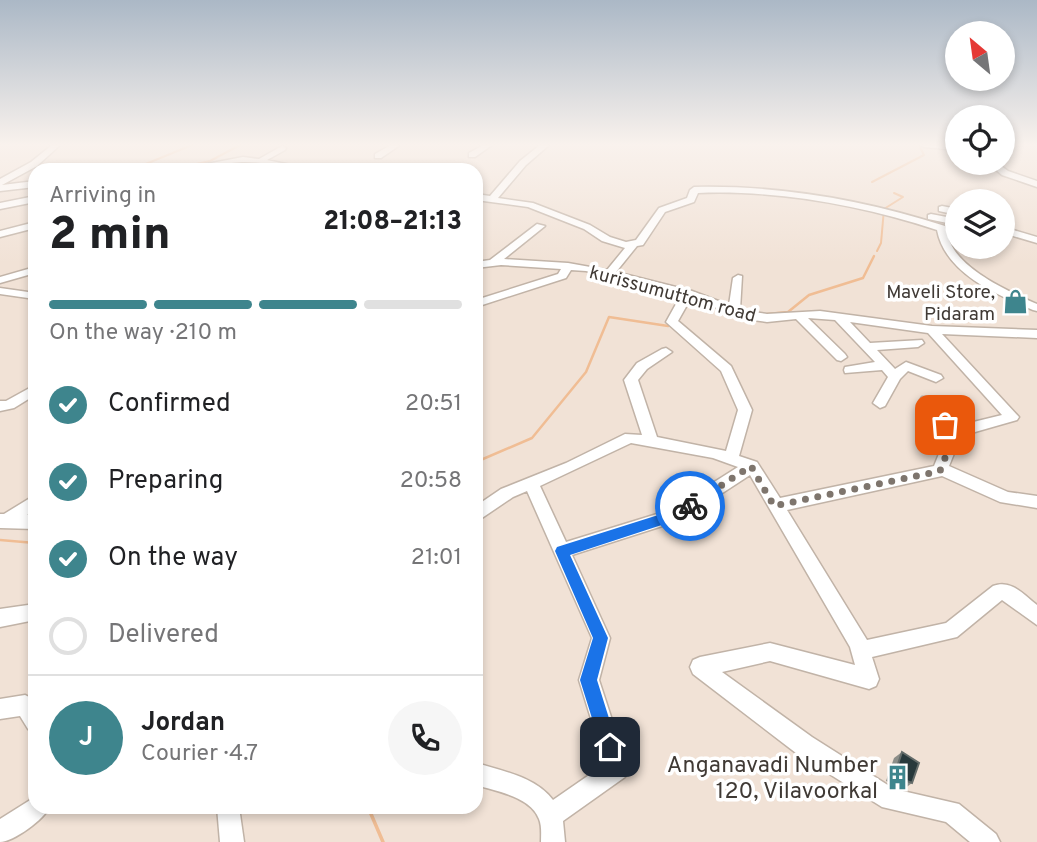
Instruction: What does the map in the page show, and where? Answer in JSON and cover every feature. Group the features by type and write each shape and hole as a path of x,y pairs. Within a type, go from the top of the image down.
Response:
{"street":[{"path":"492,199 505,184"},
{"path":"0,188 28,185"},
{"path":"610,273 634,245 642,240 651,222 662,210 691,200 694,190 783,193 937,224 942,228 943,237 951,250 965,267 996,290 1037,308"},
{"path":"483,198 530,205 587,227 606,239 634,245"},
{"path":"0,206 28,200"},
{"path":"925,216 945,220"},
{"path":"493,262 540,226"},
{"path":"0,233 28,227"},
{"path":"1015,234 1037,240"},
{"name":"kurissumuttom road","path":"483,264 568,266 610,273 688,293 745,316 767,318 821,314 932,330 1037,334"},
{"path":"483,302 562,276 568,266"},
{"path":"0,280 28,272"},
{"path":"734,311 738,278"},
{"path":"0,291 28,295"},
{"path":"688,293 672,322 726,369 745,410 731,459"},
{"path":"798,315 841,357"},
{"path":"838,316 895,376"},
{"path":"927,400 948,412 945,425 955,432 1012,417 932,330"},
{"path":"867,347 918,343"},
{"path":"651,442 631,380 642,366 666,352"},
{"path":"850,370 885,365"},
{"path":"880,403 895,376 906,366 936,377"},
{"path":"0,406 9,405 28,393"},
{"path":"941,469 955,432"},
{"path":"483,509 507,493 630,438 714,453 751,466 861,650 869,679 770,652 700,667 804,745 890,799 951,812 988,842"},
{"path":"561,551 675,515 751,466"},
{"path":"774,506 941,469 1006,498 1037,502"},
{"path":"531,484 601,638 589,680 617,769 550,816"},
{"path":"3,521 28,505"},
{"path":"3,521 28,522"},
{"path":"861,650 950,631 999,592 1007,592 1037,615"},
{"path":"0,618 28,613"},
{"path":"0,709 25,705 28,710"},
{"path":"483,776 502,782 541,801 550,816 553,842"},
{"path":"0,833 28,814"},
{"path":"229,814 232,842"}],"building":[{"path":"902,752 919,763 912,783 894,776"}],"waterway":[{"path":"877,251 881,243 884,209 903,197 894,193"},
{"path":"767,314 788,312 809,295 863,278 874,256"},
{"path":"483,459 532,438 586,372 609,317 668,326 670,323"},
{"path":"0,540 28,542"},
{"path":"371,814 383,842"}],"way so far":[{"path":"690,506 751,466 774,506 940,471 955,432 945,425"}],"place":[{"name":"Maveli Store, Pidaram","path":"1015,302"},
{"name":"Anganavadi Number 120, Vilavoorkal","path":"898,777"}],"route":[{"path":"610,747 589,680 601,638 561,551 675,515 690,506"}]}
